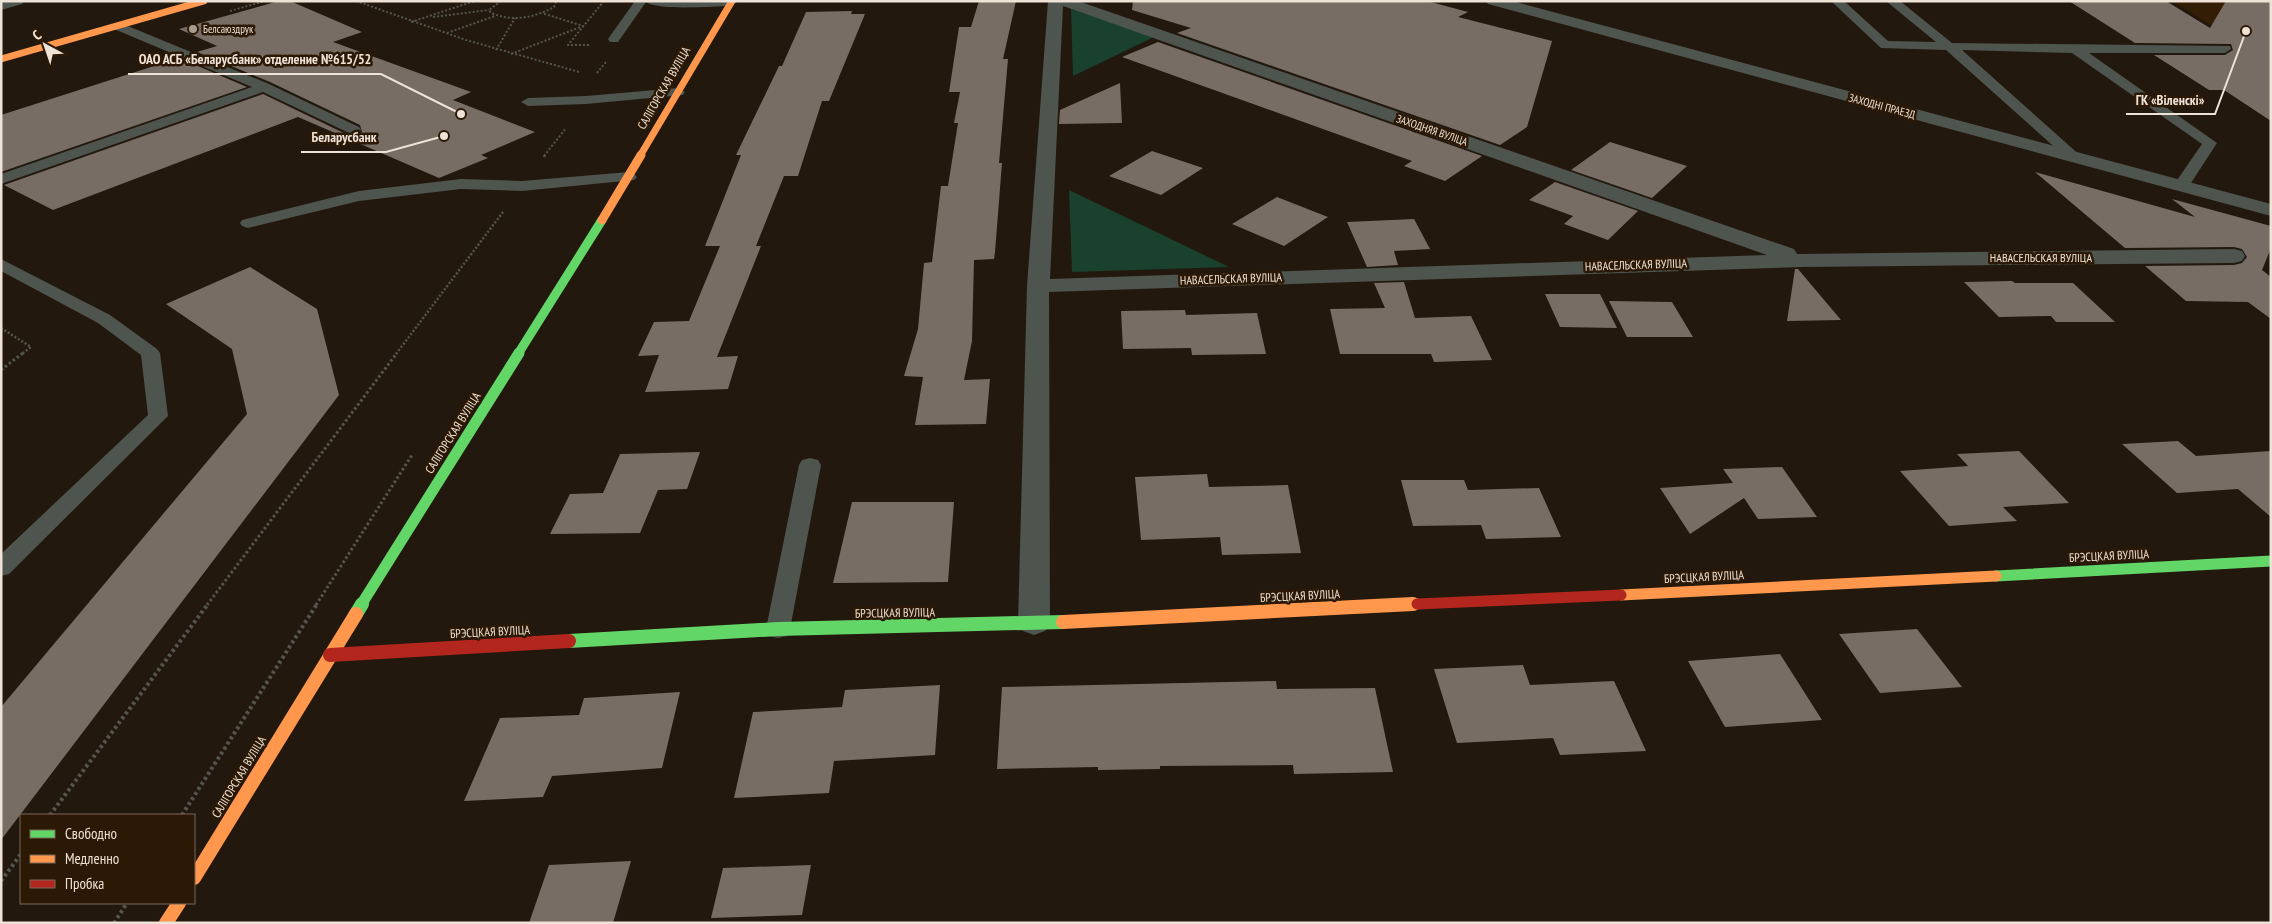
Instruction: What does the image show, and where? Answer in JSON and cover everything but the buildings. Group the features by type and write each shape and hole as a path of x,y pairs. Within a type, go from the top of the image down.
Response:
{"street":[{"path":"1,60 204,1"},
{"path":"1034,623 1038,286 1056,1"},
{"name":"ЗАХОДНЯЯ ВУЛІЦА","path":"1063,1 1802,260"},
{"name":"ЗАХОДНІ ПРАЕЗД","path":"1493,1 2271,210"},
{"name":"САЛІГОРСКАЯ ВУЛІЦА","path":"195,876 330,655 629,177 732,2"},
{"name":"НАВАСЕЛЬСКАЯ ВУЛІЦА","path":"1038,286 1802,260 2234,256"},
{"name":"БРЭСЦКАЯ ВУЛІЦА","path":"330,655 778,629 1034,623 1870,583 2271,561"},
{"path":"166,923 178,904"}],"lane":[{"path":"1,6 18,1"},
{"path":"614,39 641,1"},
{"path":"652,1 682,4 732,2"},
{"path":"1837,1 1885,45 2075,49 2225,49"},
{"path":"1892,1 1950,47 2075,158"},
{"path":"118,26 264,87 354,130"},
{"path":"2075,49 2210,143 2182,186"},
{"path":"1,179 264,87"},
{"path":"528,102 586,100 678,92"},
{"path":"248,223 359,196 461,184 522,186 629,177"},
{"path":"1,264 104,319 150,353 158,416 1,568"},
{"path":"778,629 810,465"}],"path":[{"path":"356,1 411,22 496,50 595,76"},
{"path":"411,22 475,1"},
{"path":"425,18 489,10 500,1"},
{"path":"446,34 496,16 515,18 542,13 554,7 556,1"},
{"path":"594,45 568,45 604,1"},
{"path":"489,10 496,16"},
{"path":"542,13 583,26"},
{"path":"496,50 515,18"},
{"path":"511,54 583,26"},
{"path":"51,814 586,100 595,76 610,57"},
{"path":"1,328 31,347 1,370"},
{"path":"1,881 20,855"},
{"path":"114,923 126,904"}],"shaded area":[{"path":"2172,1 2271,1 2271,62"}],"green space":[{"path":"1071,9 1154,37 1073,76"},
{"path":"1069,190 1229,267 1072,272"}],"traffic: fast":[{"path":"356,614 602,220"},
{"path":"1996,576 2271,561"},
{"path":"569,641 778,629 1063,622"}],"traffic: slow":[{"path":"1,59 204,1"},
{"path":"602,220 732,1"},
{"path":"1621,595 1996,576"},
{"path":"1063,622 1417,604"},
{"path":"195,876 356,614"},
{"path":"166,923 178,904"}],"traffic: jam":[{"path":"1417,604 1621,595"},
{"path":"330,655 569,641"}],"place":[{"name":"Белсаюздрук","path":"193,29"},
{"name":"ГК «Віленскі»","path":"2246,31"},
{"name":"ОАО АСБ «Беларусбанк» отделение №615/52","path":"461,114"},
{"name":"Беларусбанк","path":"444,136"}]}
